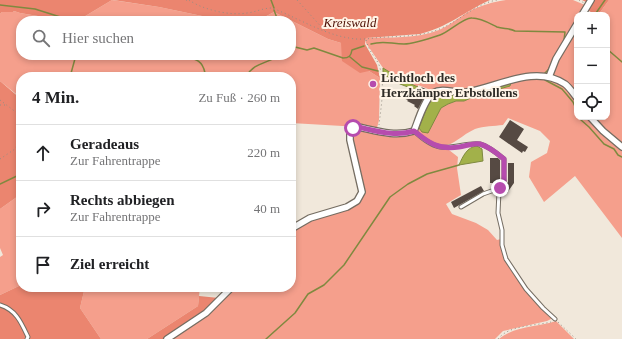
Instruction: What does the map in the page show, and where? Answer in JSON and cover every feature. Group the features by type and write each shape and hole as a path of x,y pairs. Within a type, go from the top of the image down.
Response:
{"street":[{"path":"584,12 591,0"},
{"path":"549,77 556,59 574,29"},
{"path":"296,226 310,218 347,207 357,201 362,192 350,140 350,133 353,128 358,127 392,134 404,134 414,131 420,113 430,96 435,92 465,92 515,79 549,77 566,85 574,94"},
{"path":"593,120 622,147"},
{"path":"167,339 206,313 227,292"}],"lane":[{"path":"414,131 430,144 439,147 448,148 480,144 496,152 504,159 504,181 499,191 498,213 502,230 502,245 506,259 536,302 555,319"},
{"path":"462,207 482,194 500,188"},
{"path":"0,306 8,308 19,318 28,337 27,339"}],"path":[{"path":"186,0 213,10 239,14 272,8 291,16"},
{"path":"298,0 326,31"},
{"path":"296,18 326,31 349,38 366,40 379,37 420,35 455,21 474,8 497,0"},
{"path":"366,40 371,54 380,68 381,74 382,98 378,131"},
{"path":"0,100 16,112"},
{"path":"0,105 7,105"},
{"path":"0,159 16,147"},
{"path":"498,339 502,334 511,330 551,322 555,319 576,339"}],"shaded area":[{"path":"112,0 159,7 202,16 85,16"},
{"path":"506,0 573,0 585,5 582,12 574,12 574,26 548,74 472,90 433,91 404,81 383,68 366,43 366,38 403,37 430,33 443,28 478,7"},
{"path":"609,0 622,0 622,145 594,120 610,120 610,12 600,12"},
{"path":"2,12 13,12 38,16 16,16 16,60 296,60 296,23 328,39 341,43 369,71 380,78 379,120 377,128 296,123 296,72 16,72 16,94 0,81 0,14"},
{"path":"274,12 282,16 266,16"},
{"path":"574,32 574,93 568,85 554,76 553,72"},
{"path":"383,68 404,81 418,87 416,90 400,84 383,74"},
{"path":"531,79 549,80 564,86 574,96 574,120 591,120 622,148 622,238 575,176 544,202 529,177 531,162 547,153 550,141 540,131 508,118 503,125 475,129 453,143 442,146 435,145 428,141 420,135 417,130 419,128 422,132 428,132 441,108 448,104 456,101 464,101 478,95 510,86 513,81"},
{"path":"511,83 510,86 478,95 464,101 456,101 448,104 441,108 428,133 422,132 419,128 428,105 433,98 439,96 467,95"},
{"path":"359,129 412,133 429,145 449,150 458,157 457,168 461,195 446,204 452,214 476,223 488,230 497,240 501,239 507,259 519,282 535,302 551,316 551,319 503,331 495,339 170,339 230,292 296,292 296,228 313,219 349,208 363,193 354,152 352,134 355,130"},
{"path":"477,146 482,149 483,161 459,165 468,150"},
{"path":"16,198 16,287 0,295 0,257 3,255 0,248 0,209"},
{"path":"84,292 199,292 198,306 147,339 101,339 80,308"},
{"path":"556,321 574,339 499,339 519,329"}],"green space":[{"path":"0,0 112,0 85,16 38,16 14,11 2,12 0,14"},
{"name":"Kreiswald","path":"113,0 490,0 430,31 420,34 366,38 365,44 377,65 380,78 369,71 360,73 342,61 341,43 328,39 296,23 296,16 282,16 274,12 266,16 202,16 159,7"},
{"path":"582,0 609,0 600,12 591,12 588,10 586,2"},
{"path":"0,81 16,95 16,198 0,209"},
{"path":"16,287 16,292 84,292 80,308 101,339 0,339 0,295"},
{"path":"199,296 219,298 205,313 165,339 147,339 198,306"}],"building":[{"path":"410,87 419,92 421,87 428,90 418,109 414,106 415,105 403,98 407,90 409,91"},
{"path":"510,120 524,129 517,140 528,147 525,152 523,151 522,153 499,137"},
{"path":"490,158 498,158 500,160 500,183 490,183"},
{"path":"508,163 514,163 514,183 507,193 503,190 508,182"},
{"path":"481,186 484,191 454,208 451,202"}],"waterway":[{"path":"271,0 274,8"},
{"path":"597,12 605,0"},
{"path":"0,5 35,9 57,16"},
{"path":"274,10 276,16"},
{"path":"371,44 384,42 408,44 417,42 440,35 469,18 475,18 497,27 515,31 565,32 564,40"},
{"path":"296,47 307,50 314,48 347,58 351,54 352,50 364,46"},
{"path":"610,52 622,62"},
{"path":"350,57 362,67 378,71"},
{"path":"71,72 75,60"},
{"path":"195,60 199,61 205,72"},
{"path":"249,72 253,68 270,60"},
{"path":"544,74 553,61"},
{"path":"545,80 562,89 574,104"},
{"path":"581,120 604,144 614,149 618,155 622,157"},
{"path":"266,339 295,313 308,294 324,285 344,265 390,197 408,184 427,174 459,165"},
{"path":"0,184 16,176"}],"place":[{"name":"Lichtloch des Herzkämper Erbstollens","path":"373,84"}],"route":[{"path":"353,128 358,127 392,134 404,134 414,131 430,144 439,147 460,147 473,144 484,145 504,159 504,181 500,188"}]}
